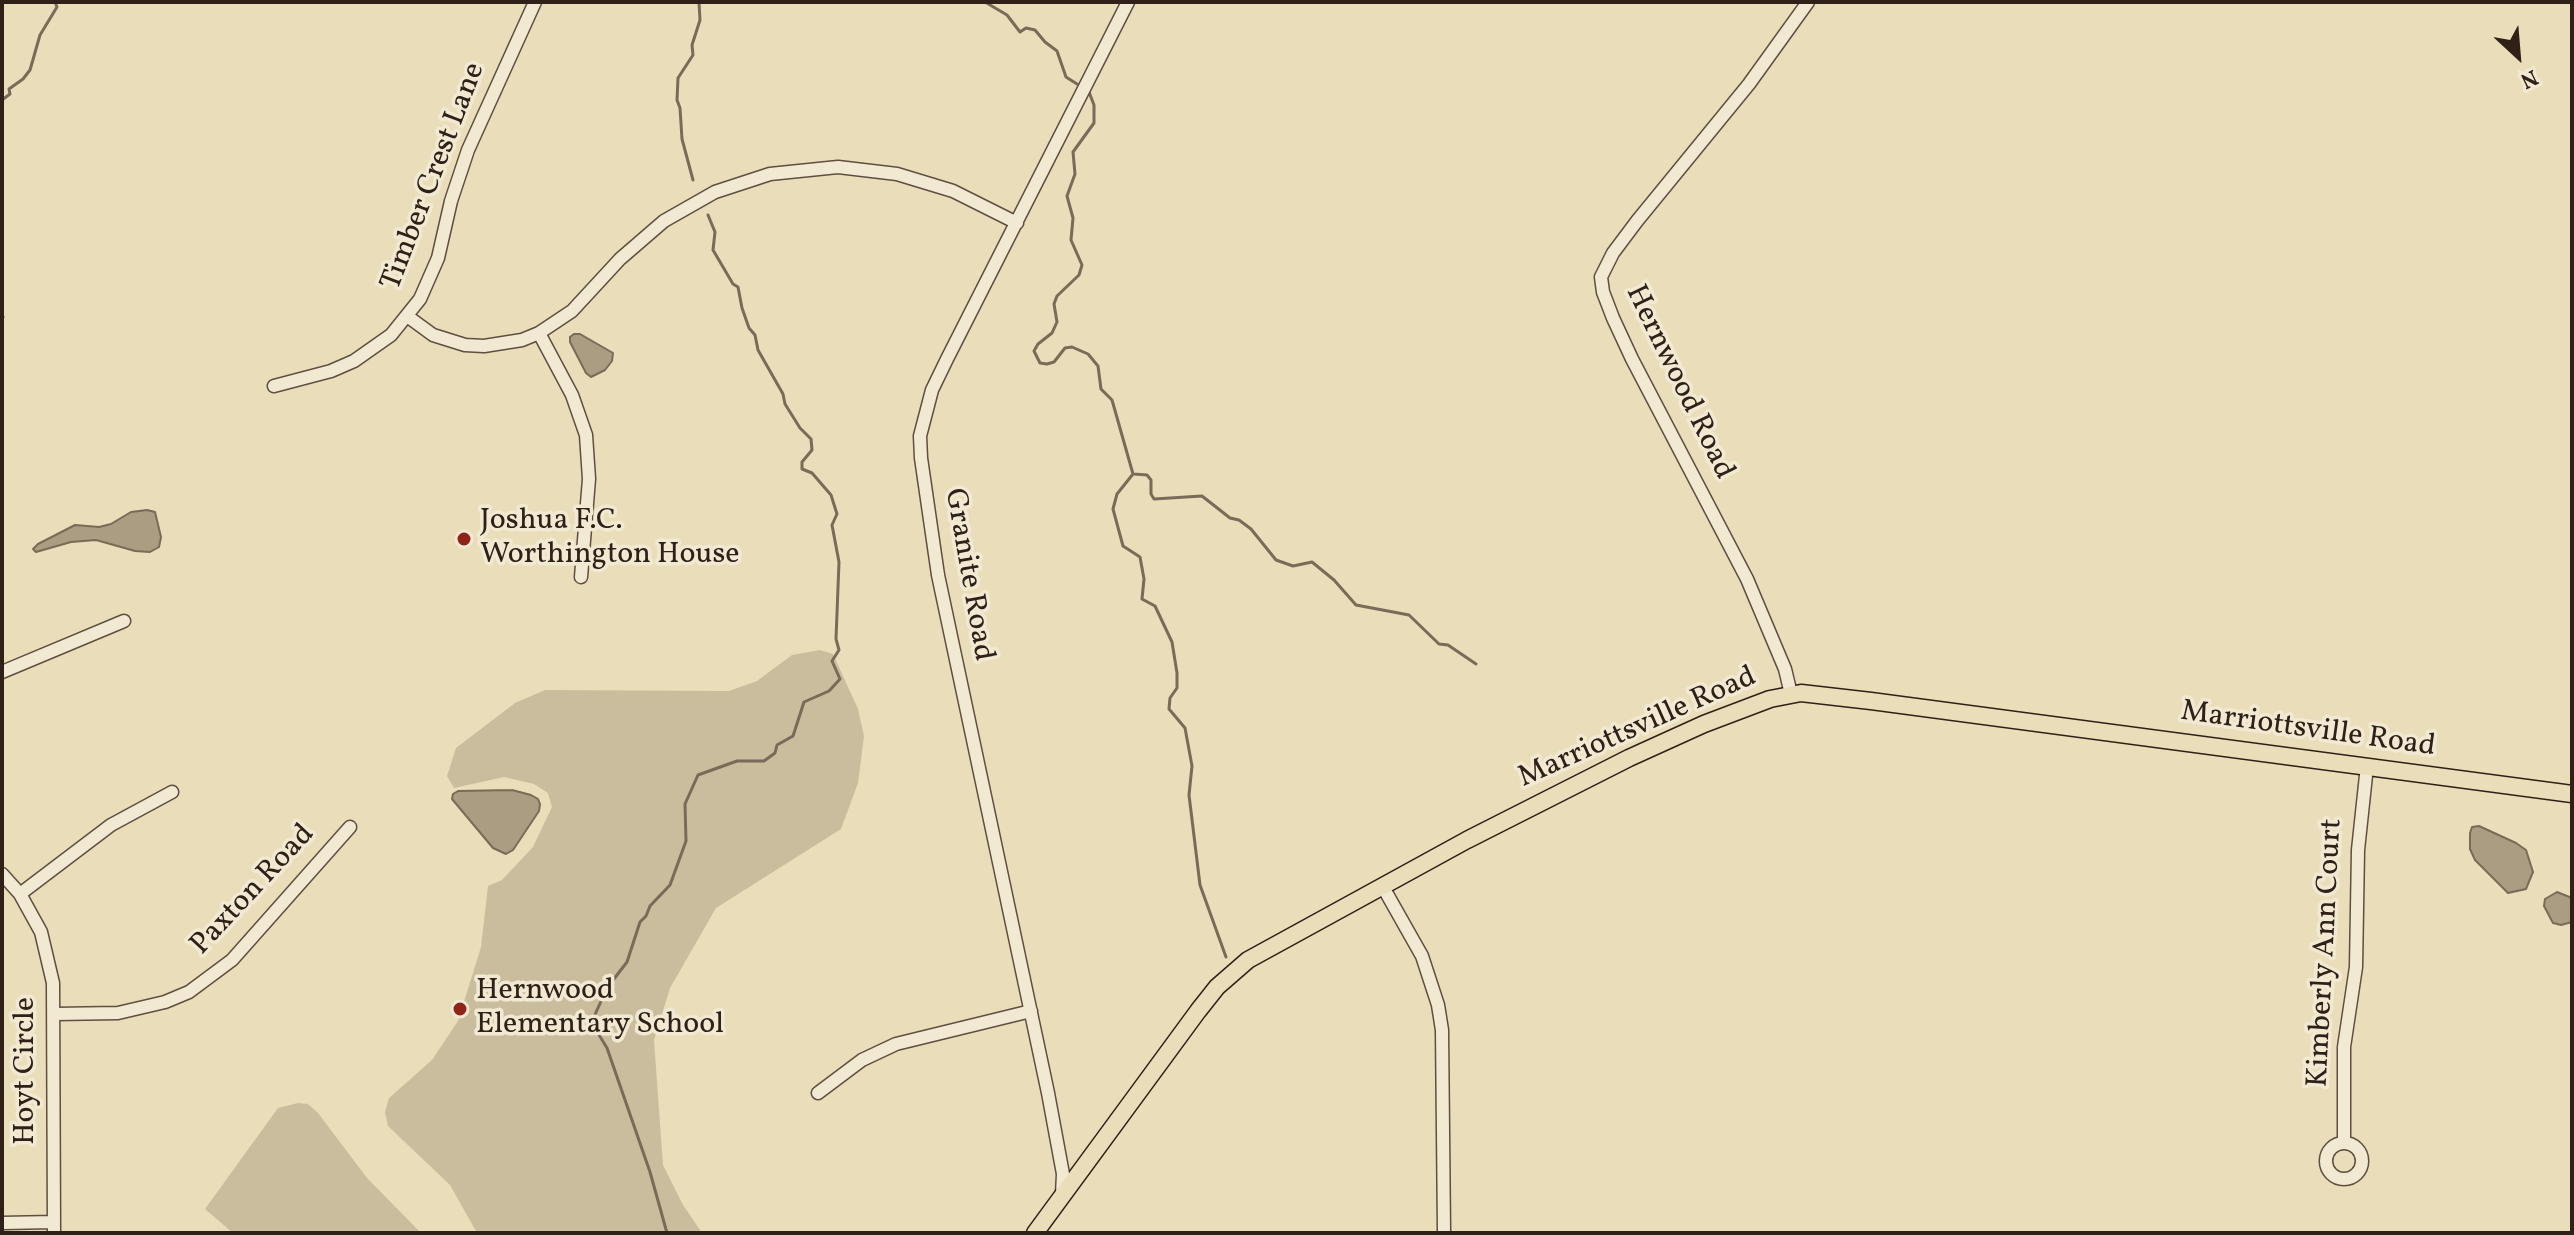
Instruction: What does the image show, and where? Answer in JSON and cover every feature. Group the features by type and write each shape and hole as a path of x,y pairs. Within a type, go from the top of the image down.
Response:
{"main road":[{"name":"Marriottsville Road","path":"1035,1233 1192,1018 1227,978 1269,946 1487,830 1657,745 1756,704 1791,694 1871,701 2572,794"}],"street":[{"name":"Timber Crest Lane","path":"274,386 331,371 354,361 383,342 407,316 430,279 463,163 535,2"},
{"name":"Granite Road","path":"1062,1194 1063,1174 1031,1011 944,604 920,436 932,390 1128,2"},
{"name":"Hernwood Road","path":"1791,694 1785,669 1747,579 1632,359 1603,292 1601,277 1613,253 1637,221 1749,84 1808,2"},
{"path":"407,316 433,335 465,345 504,345 539,333 583,302 620,259 664,221 715,192 770,174 838,167 897,174 953,191 1017,223"},
{"path":"539,333 572,395 586,435 589,479 581,577"},
{"path":"2,672 124,621"},
{"name":"Kimberly Ann Court","path":"2344,1143 2343,1059 2356,967 2358,850 2367,766"},
{"path":"20,894 111,825 172,792"},
{"name":"Paxton Road","path":"55,1014 118,1013 165,1002 189,992 232,960 350,827"},
{"name":"Hoyt Circle","path":"2,874 20,894 44,942 53,983 54,1228"},
{"path":"1383,887 1422,956 1438,1005 1442,1030 1444,1233"},
{"path":"818,1093 862,1060 896,1044 1031,1011"},
{"path":"2,1223 54,1228"}],"shaded area":[{"path":"574,334 580,334 613,353 612,361 605,370 591,377 586,373 570,342"},
{"path":"131,512 155,512 161,537 159,547 150,552 96,540 71,542 36,552 33,549 75,525 99,527"},
{"path":"820,650 833,654 858,709 864,736 858,783 841,829 716,908 670,988 654,1040 663,1165 683,1205 702,1233 477,1233 450,1185 388,1126 385,1112 389,1098 432,1060 458,1021 481,947 488,886 502,880 533,847 552,807 548,793 534,784 504,777 454,788 447,776 456,748 515,703 545,690 729,691 757,681 792,655"},
{"path":"512,790 531,795 540,804 539,811 513,850 506,854 493,848 452,799 458,791"},
{"path":"2479,826 2526,850 2533,872 2526,889 2508,893 2475,860 2470,849 2470,833 2472,827"},
{"path":"2557,892 2572,898 2572,922 2561,925 2553,923 2544,906 2545,899"},
{"path":"308,1104 318,1113 367,1178 421,1233 233,1233 205,1209 278,1108"}],"waterway":[{"path":"2,100 30,70 40,35 57,7 55,2"},
{"path":"693,180 682,139 677,100 678,78 693,55 692,45 700,20 699,2"},
{"path":"985,2 1007,15 1020,32 1026,28 1035,30 1057,51 1066,77 1077,84"},
{"path":"1089,92 1094,105 1094,123 1073,152 1075,174 1067,196 1073,218 1071,240 1082,265 1079,275 1057,296 1054,304 1057,322 1052,333 1034,351 1040,363 1047,364 1054,362 1065,348 1072,347 1088,354 1098,366 1101,389 1112,400 1133,474 1117,494 1113,509 1123,546 1140,557 1144,579 1142,599 1155,606 1172,642 1177,688 1170,698 1169,709 1185,728 1192,766 1189,795 1200,885 1226,957"},
{"path":"667,1233 650,1172 607,1048 593,1019 607,988 627,962 640,922 670,885 686,841 685,804 698,775 737,761 764,761 775,753 777,745 793,736 804,702 829,691 840,679 832,661 839,650 836,639 839,562 832,525 837,514 831,495 812,473 802,469 802,462 812,450 811,439 785,404 783,394 758,350 755,335 742,308 738,287 733,284 713,250 715,232 708,215"},
{"path":"2,283 2,288"},
{"path":"1134,474 1147,475 1151,480 1154,499 1202,496 1230,518 1239,520 1251,529 1276,560 1293,566 1312,562 1334,580 1356,605 1409,615 1439,644 1448,645 1476,664"}],"place":[{"name":"Joshua F.C. Worthington House","path":"464,539"},
{"name":"Hernwood Elementary School","path":"460,1009"}]}
